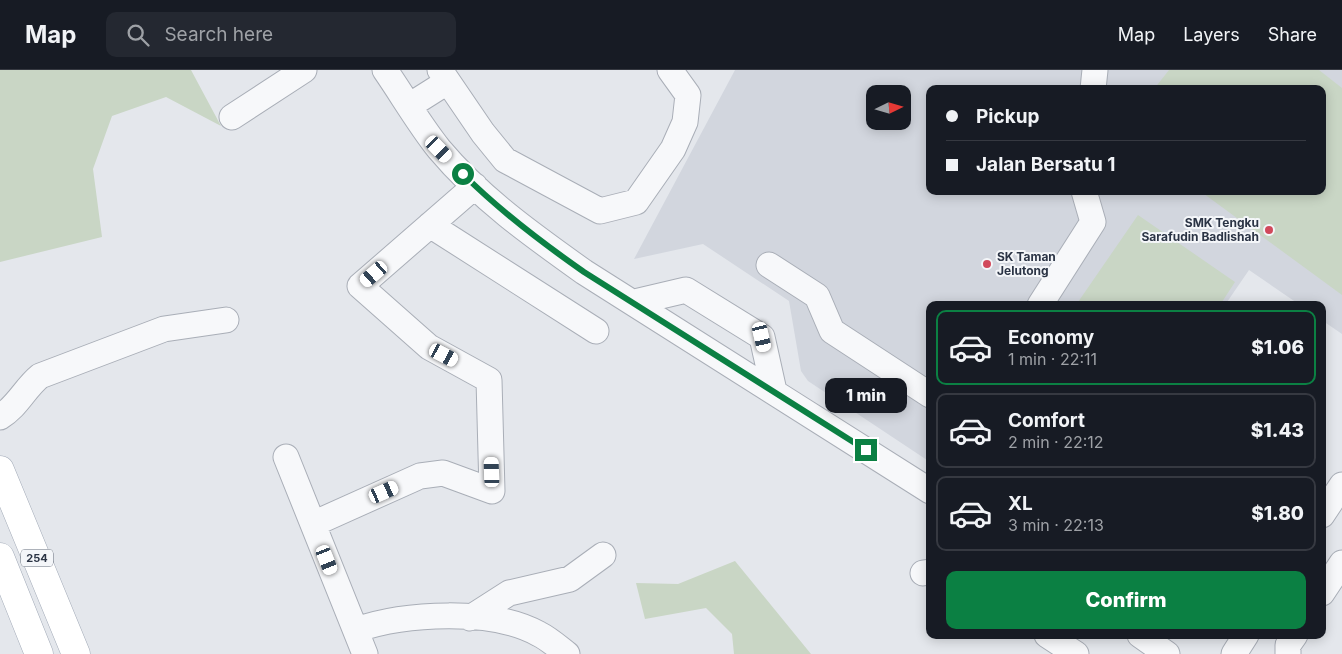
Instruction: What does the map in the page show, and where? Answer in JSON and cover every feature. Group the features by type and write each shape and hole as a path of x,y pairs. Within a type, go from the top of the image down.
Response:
{"main road":[{"name":"254","path":"0,470 69,652"},
{"name":"254","path":"0,557 39,654"}],"street":[{"path":"232,117 304,70"},
{"path":"385,70 439,149 490,201 540,241 584,272 635,302 926,486"},
{"path":"409,106 443,76 483,133 505,160 600,211 636,202 673,149 685,122 688,95 670,70"},
{"path":"1093,85 1094,70"},
{"path":"313,524 420,476 443,473 492,491 489,380 428,347 360,286 475,186"},
{"path":"1043,301 1093,222 1085,195"},
{"path":"430,225 596,331"},
{"path":"769,265 817,296 832,331 926,392"},
{"path":"635,302 686,290 762,337 774,391"},
{"path":"0,416 9,411 31,383 40,376 164,329 226,320"},
{"path":"286,457 366,654"},
{"path":"1326,509 1342,485"},
{"path":"470,618 509,593 570,579 603,556"},
{"path":"1326,587 1342,563"},
{"path":"356,630 380,622 417,616 470,618 515,624 543,644 567,654"},
{"path":"1053,639 1076,654"},
{"path":"1146,639 1167,654"},
{"path":"1234,654 1243,639"},
{"path":"1288,654 1288,645 1292,639"}],"shaded area":[{"name":"SK Taman Jelutong","path":"735,70 1342,70 1342,334 1326,323 1326,301 1294,301 1249,270 1228,301 926,301 926,459 808,381 801,371 789,301 703,244 634,259"}],"green space":[{"path":"0,70 191,70 221,126 166,97 112,116 93,169 102,237 0,262"},
{"path":"1169,70 1319,70 1342,88 1342,295 1205,195 1326,195 1326,85 1157,85"},
{"path":"1138,215 1235,282 1223,301 1079,301"},
{"path":"735,561 811,654 734,654 732,634 706,608 645,619 636,583 678,584"}],"place":[{"name":"SMK Tengku Sarafudin Badlishah","path":"1269,230"},
{"name":"SK Taman Jelutong","path":"987,264"}],"route":[{"path":"463,174 490,201 540,241 584,272 635,302 866,450"}]}
